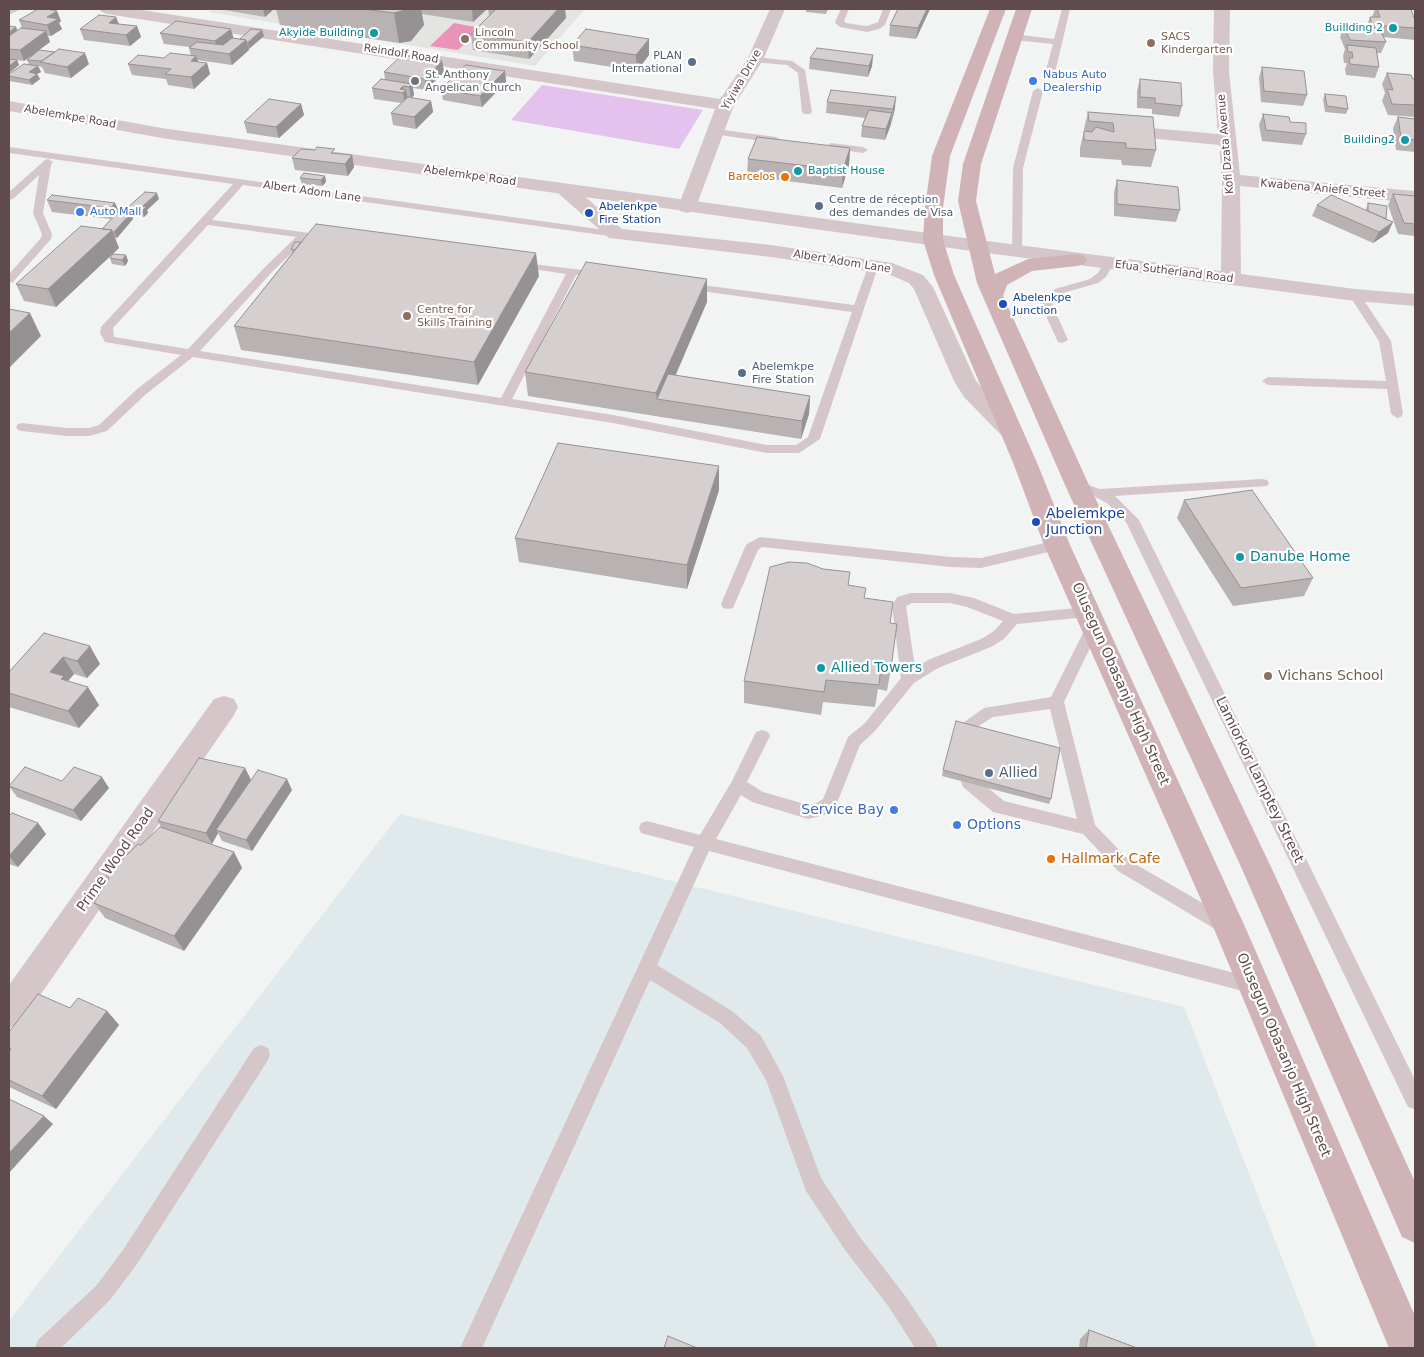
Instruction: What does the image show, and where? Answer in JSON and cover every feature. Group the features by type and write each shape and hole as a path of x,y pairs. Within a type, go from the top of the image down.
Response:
{"main road":[{"name":"Olusegun Obasanjo High Street","path":"998,9 961,100 941,156 934,208 933,240 944,275 1057,545 1230,929 1409,1348"},
{"path":"1024,9 972,164 967,201 982,264 992,295 1088,489 1415,1224"},
{"path":"992,295 998,282 1028,266 1077,260"}],"street":[{"name":"Reindolf Road","path":"107,9 726,105"},
{"path":"185,20 199,9"},
{"name":"Yiyiwa Drive","path":"687,207 726,105 755,60 777,9"},
{"name":"Kofi Dzata Avenue","path":"1222,9 1221,72 1231,180 1231,279"},
{"name":"Abelemkpe Road","path":"9,106 168,134 933,240"},
{"path":"1118,130 1226,140"},
{"name":"Kwabena Aniefe Street","path":"1231,180 1415,197"},
{"path":"566,190 616,234"},
{"name":"Albert Adom Lane","path":"616,234 771,251 902,272 916,279 923,287 965,381 972,392 1011,432"},
{"name":"Efua Sutherland Road","path":"933,240 1355,295 1415,300"},
{"name":"Prime Wood Road","path":"9,1012 224,707"}],"lane":[{"path":"9,14 17,9"},
{"path":"845,9 839,22 844,25 867,29 882,23 887,9"},
{"path":"1049,77 1066,9"},
{"path":"1014,37 1057,42"},
{"path":"755,60 789,64 802,72 806,112"},
{"path":"1018,250 1018,168 1038,91"},
{"path":"716,132 784,140"},
{"path":"823,145 862,150"},
{"name":"Albert Adom Lane","path":"9,150 616,234"},
{"path":"9,197 54,155"},
{"path":"9,280 46,239 47,234 38,213 46,164"},
{"path":"240,182 107,326 106,333 109,340 613,419 767,450 799,449 814,439 873,268"},
{"path":"205,222 333,239"},
{"path":"22,427 66,432 89,432 103,428 141,392 191,353 269,269 304,235"},
{"path":"506,262 613,276"},
{"path":"1062,340 1046,303 1059,291 1094,281 1102,275 1108,264"},
{"path":"505,402 573,271"},
{"path":"672,284 858,309"},
{"path":"1355,295 1385,341 1397,414"},
{"path":"1268,381 1393,385"},
{"path":"1088,489 1262,483"},
{"name":"Lamiorkor Lamptey Street","path":"1088,489 1113,501 1132,520 1415,1100"},
{"path":"728,604 752,547 760,542 936,561 981,563 1057,545"},
{"path":"909,678 899,606 902,601 911,598 950,598 969,602 1013,618 1091,619 1056,702 1088,828 1124,866 1230,929"},
{"path":"738,785 758,797 808,812 819,810 829,803 854,741 870,727 909,678 933,664 986,643 999,635 1013,618"},
{"path":"965,730 989,712 1056,702"},
{"path":"471,1348 705,842 738,785 762,736"},
{"path":"968,782 999,807 1088,828"},
{"path":"647,828 1254,986"},
{"path":"647,968 726,1017 754,1042 774,1076 813,1184 852,1243 896,1300 927,1348"},
{"path":"46,1348 103,1293 130,1257 261,1054"}],"shaded area":[{"name":"Lincoln Community School","path":"213,9 585,9 535,66 209,12"},
{"path":"454,23 481,28 458,50 430,46"},
{"path":"542,85 703,110 679,149 511,120"},
{"path":"400,814 1184,1007 1317,1348 9,1348 9,1321"}],"building":[{"path":"38,9 57,11 47,17 58,19 47,25 19,20"},
{"path":"364,9 407,9 394,13"},
{"path":"496,9 558,9 528,42 471,34"},
{"path":"898,9 927,9 918,28 890,25"},
{"path":"1377,9 1411,9 1415,18 1415,28 1372,25 1370,17 1380,17"},
{"path":"99,15 116,17 109,23 137,26 126,35 80,29"},
{"path":"176,21 231,29 215,41 160,33"},
{"path":"9,26 16,27 9,32"},
{"path":"1344,27 1379,28 1386,42 1350,40"},
{"path":"21,28 46,31 20,50 9,49 9,36"},
{"path":"251,29 262,30 247,43 246,40 240,39"},
{"path":"586,29 649,39 636,55 572,45"},
{"path":"232,38 246,40 229,54 189,48 197,42 223,45"},
{"path":"1347,45 1376,48 1379,67 1350,64 1349,58 1353,58 1352,52 1348,52"},
{"path":"817,48 873,55 869,66 810,58"},
{"path":"59,49 85,53 67,67 40,62"},
{"path":"39,50 55,52 42,61 27,60"},
{"path":"170,53 196,56 191,61 207,63 191,77 165,74 171,69 128,64 138,55 164,58"},
{"path":"402,55 442,61 425,79 384,72"},
{"path":"9,59 17,60 9,66"},
{"path":"24,64 38,66 29,72 37,74 29,80 9,76 9,74"},
{"path":"466,65 505,71 480,96 441,89"},
{"path":"1262,67 1304,71 1307,95 1264,91"},
{"path":"1387,73 1411,75 1415,79 1415,105 1392,104 1387,89 1393,90"},
{"path":"381,79 412,84 409,87 403,86 400,89 406,90 403,93 372,88"},
{"path":"1140,79 1181,83 1182,106 1155,103 1155,98 1140,97"},
{"path":"831,90 896,97 893,109 827,102"},
{"path":"1325,94 1346,96 1348,109 1327,106"},
{"path":"408,97 431,101 414,117 391,113"},
{"path":"269,99 301,104 276,127 244,122"},
{"path":"869,110 892,113 886,129 862,126"},
{"path":"1088,112 1153,117 1156,150 1126,148 1126,143 1084,140 1084,131 1092,132 1096,127 1114,132 1113,123 1089,121"},
{"path":"1263,114 1289,117 1290,122 1306,123 1306,134 1266,130"},
{"path":"1398,117 1415,119 1415,140 1401,138"},
{"path":"757,137 850,148 843,170 748,159"},
{"path":"317,147 335,149 331,153 352,155 345,164 292,158 301,149 315,150"},
{"path":"304,173 325,176 321,180 300,178"},
{"path":"1117,180 1178,187 1180,210 1117,204"},
{"path":"145,192 157,193 143,206 146,207 142,211 127,208"},
{"path":"1393,194 1415,196 1415,224 1404,223"},
{"path":"52,195 115,203 110,208 47,200"},
{"path":"1331,195 1393,222 1379,232 1317,205"},
{"path":"1368,203 1387,206 1386,219 1368,211"},
{"path":"118,212 131,213 114,232 102,229"},
{"path":"316,224 536,253 474,362 234,326"},
{"path":"81,226 112,230 48,289 16,284"},
{"path":"295,242 301,242 295,250 291,249"},
{"path":"113,254 126,255 122,260 110,258"},
{"path":"586,262 707,279 656,393 525,372"},
{"path":"9,309 30,313 9,333"},
{"path":"668,374 810,396 802,421 657,399"},
{"path":"558,443 719,466 687,565 515,538"},
{"name":"Danube Home","path":"1252,490 1313,578 1241,588 1184,500"},
{"name":"Allied Towers","path":"789,562 807,563 823,569 850,572 848,585 866,588 864,598 893,602 890,623 897,624 891,668 881,666 879,685 826,680 824,692 744,681 770,567"},
{"path":"44,633 90,646 77,661 63,657 50,672 64,676 61,679 88,687 68,711 9,693 9,672"},
{"path":"956,721 1060,748 1051,799 943,770"},
{"path":"199,758 245,768 206,833 158,821"},
{"path":"25,767 62,781 74,767 102,777 73,810 9,786"},
{"path":"258,770 287,779 246,840 216,830"},
{"path":"12,813 38,823 9,856 9,816"},
{"path":"160,827 234,852 174,936 94,903 109,878 106,876 138,844 141,845"},
{"path":"38,994 70,1008 78,998 107,1011 42,1096 9,1080 9,1052 11,1049 9,1048 9,1032"},
{"path":"9,1099 44,1116 9,1153"},
{"path":"1089,1330 1137,1348 1086,1348"},
{"path":"668,1336 697,1348 664,1348"}],"place":[{"name":"Buillding 2","path":"1393,28"},
{"name":"Akyide Building","path":"374,33"},
{"name":"Lincoln Community School","path":"465,39"},
{"name":"SACS Kindergarten","path":"1151,43"},
{"name":"PLAN International","path":"692,62"},
{"name":"St. Anthony Angelican Church","path":"415,81"},
{"name":"Nabus Auto Dealership","path":"1033,81"},
{"name":"Building2","path":"1405,140"},
{"name":"Baptist House","path":"798,171"},
{"name":"Barcelos","path":"785,177"},
{"name":"Centre de réception des demandes de Visa","path":"819,206"},
{"name":"Auto Mall","path":"80,212"},
{"name":"Abelenkpe Fire Station","path":"589,213"},
{"name":"Abelenkpe Junction","path":"1003,304"},
{"name":"Centre for Skills Training","path":"407,316"},
{"name":"Abelemkpe Fire Station","path":"742,373"},
{"name":"Abelemkpe Junction","path":"1036,522"},
{"name":"Danube Home","path":"1240,557"},
{"name":"Allied Towers","path":"821,668"},
{"name":"Vichans School","path":"1268,676"},
{"name":"Allied","path":"989,773"},
{"name":"Service Bay","path":"894,810"},
{"name":"Options","path":"957,825"},
{"name":"Hallmark Cafe","path":"1051,859"}]}
